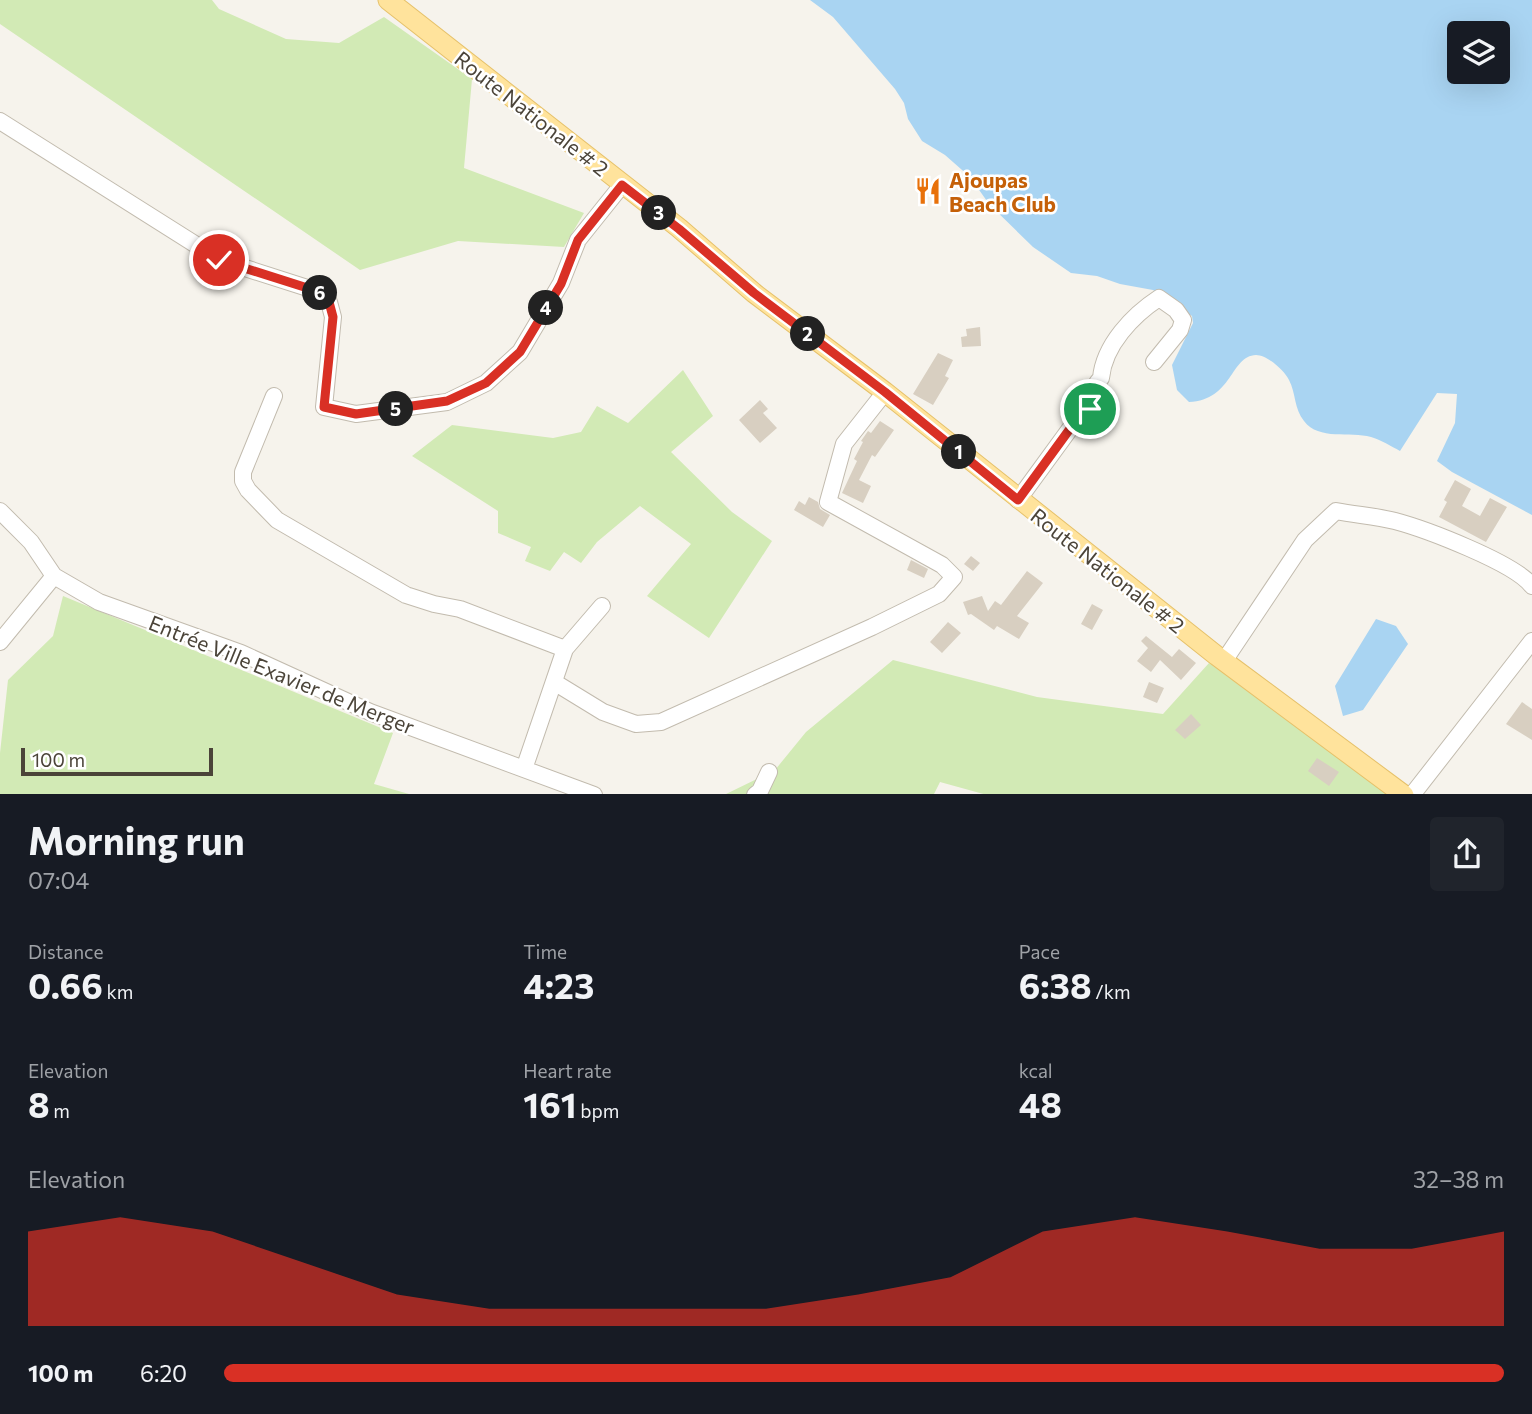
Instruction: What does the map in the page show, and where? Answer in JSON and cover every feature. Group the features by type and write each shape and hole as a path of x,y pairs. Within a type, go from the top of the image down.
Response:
{"main road":[{"name":"Route Nationale # 2","path":"388,0 679,229 754,293 885,392 1224,661 1404,794"}],"street":[{"path":"0,121 219,260 320,292 329,302 333,317 324,407 356,414 447,401 486,383 520,352 561,284 578,240 622,185"},
{"path":"1018,500 1072,426 1090,409 1094,385 1101,378 1102,368 1116,338 1142,309 1159,298 1176,310 1184,320 1180,330 1154,362"},
{"path":"554,682 603,712 636,724 662,722 939,594 954,577 942,565 828,502 844,444 885,392"},
{"path":"274,396 243,472 243,481 248,490 277,520 406,595 460,609 565,649"},
{"name":"Entrée Ville Exavier de Merger","path":"0,511 31,542 54,576 99,602 241,653 370,712 594,794"},
{"path":"1224,661 1305,540 1336,511 1396,521 1458,544 1506,568 1532,586"},
{"path":"0,642 54,576"},
{"path":"524,769 565,649 601,606"},
{"path":"1412,794 1532,641"},
{"path":"759,793 769,772"}],"green space":[{"path":"0,0 212,0 219,9 286,39 339,43 384,17 472,79 464,168 584,213 564,247 458,241 360,270 0,24"},
{"path":"683,370 713,416 671,452 732,512 772,541 709,638 647,596 691,544 640,506 597,542 581,563 564,552 550,571 525,561 531,547 498,533 498,511 412,456 452,425 553,438 581,432 597,406 628,423"},
{"path":"63,596 393,733 374,784 409,794 0,794 0,753 8,680 53,636"},
{"path":"893,660 1037,697 1163,714 1209,663 1387,794 983,794 940,782 934,794 726,794 775,770 806,732"}],"water":[{"path":"810,0 1532,0 1532,515 1452,472 1437,461 1455,423 1457,394 1437,393 1400,451 1371,437 1326,433 1310,427 1298,411 1287,376 1275,364 1256,355 1241,362 1223,387 1214,394 1189,402 1177,390 1172,365 1193,323 1192,316 1153,290 1120,284 1097,276 1071,273 1033,247 989,204 970,177 945,155 922,141 908,119 904,103 833,17"},
{"path":"1376,619 1396,626 1408,644 1363,710 1343,716 1335,686"}],"building":[{"path":"980,327 981,346 962,347 961,337 967,336 966,329"},
{"path":"938,353 953,360 945,376 949,378 933,405 913,394"},
{"path":"760,400 768,409 763,413 777,428 760,443 739,420"},
{"path":"880,421 894,430 875,457 872,455 859,480 871,486 863,503 842,493 857,461 854,459 863,442 861,441"},
{"path":"1455,480 1471,489 1462,506 1480,516 1490,498 1507,507 1486,542 1439,517 1447,502 1444,500"},
{"path":"809,497 830,515 823,527 794,510 799,501 805,505"},
{"path":"971,556 980,563 973,571 964,564"},
{"path":"911,560 928,569 924,578 907,570"},
{"path":"1027,571 1043,583 1017,616 1029,623 1019,639 997,626 994,630 971,614 968,615 963,602 982,596 988,611 995,601 1001,605"},
{"path":"1092,604 1103,610 1092,630 1081,624"},
{"path":"948,622 961,633 942,653 930,642"},
{"path":"1146,636 1172,657 1179,649 1196,663 1181,680 1160,660 1151,672 1137,661 1148,648 1141,641"},
{"path":"1149,682 1164,688 1157,703 1143,697"},
{"path":"1522,702 1532,709 1532,740 1506,724"},
{"path":"1191,714 1201,725 1185,739 1175,730"},
{"path":"1317,758 1339,772 1329,786 1308,771"}],"place":[{"name":"Ajoupas Beach Club","path":"928,191"}],"route":[{"path":"219,260 320,292 329,302 333,317 324,407 356,414 447,401 486,383 520,352 561,284 578,240 622,185 754,293 885,392 1018,500 1072,426 1090,409"}]}
